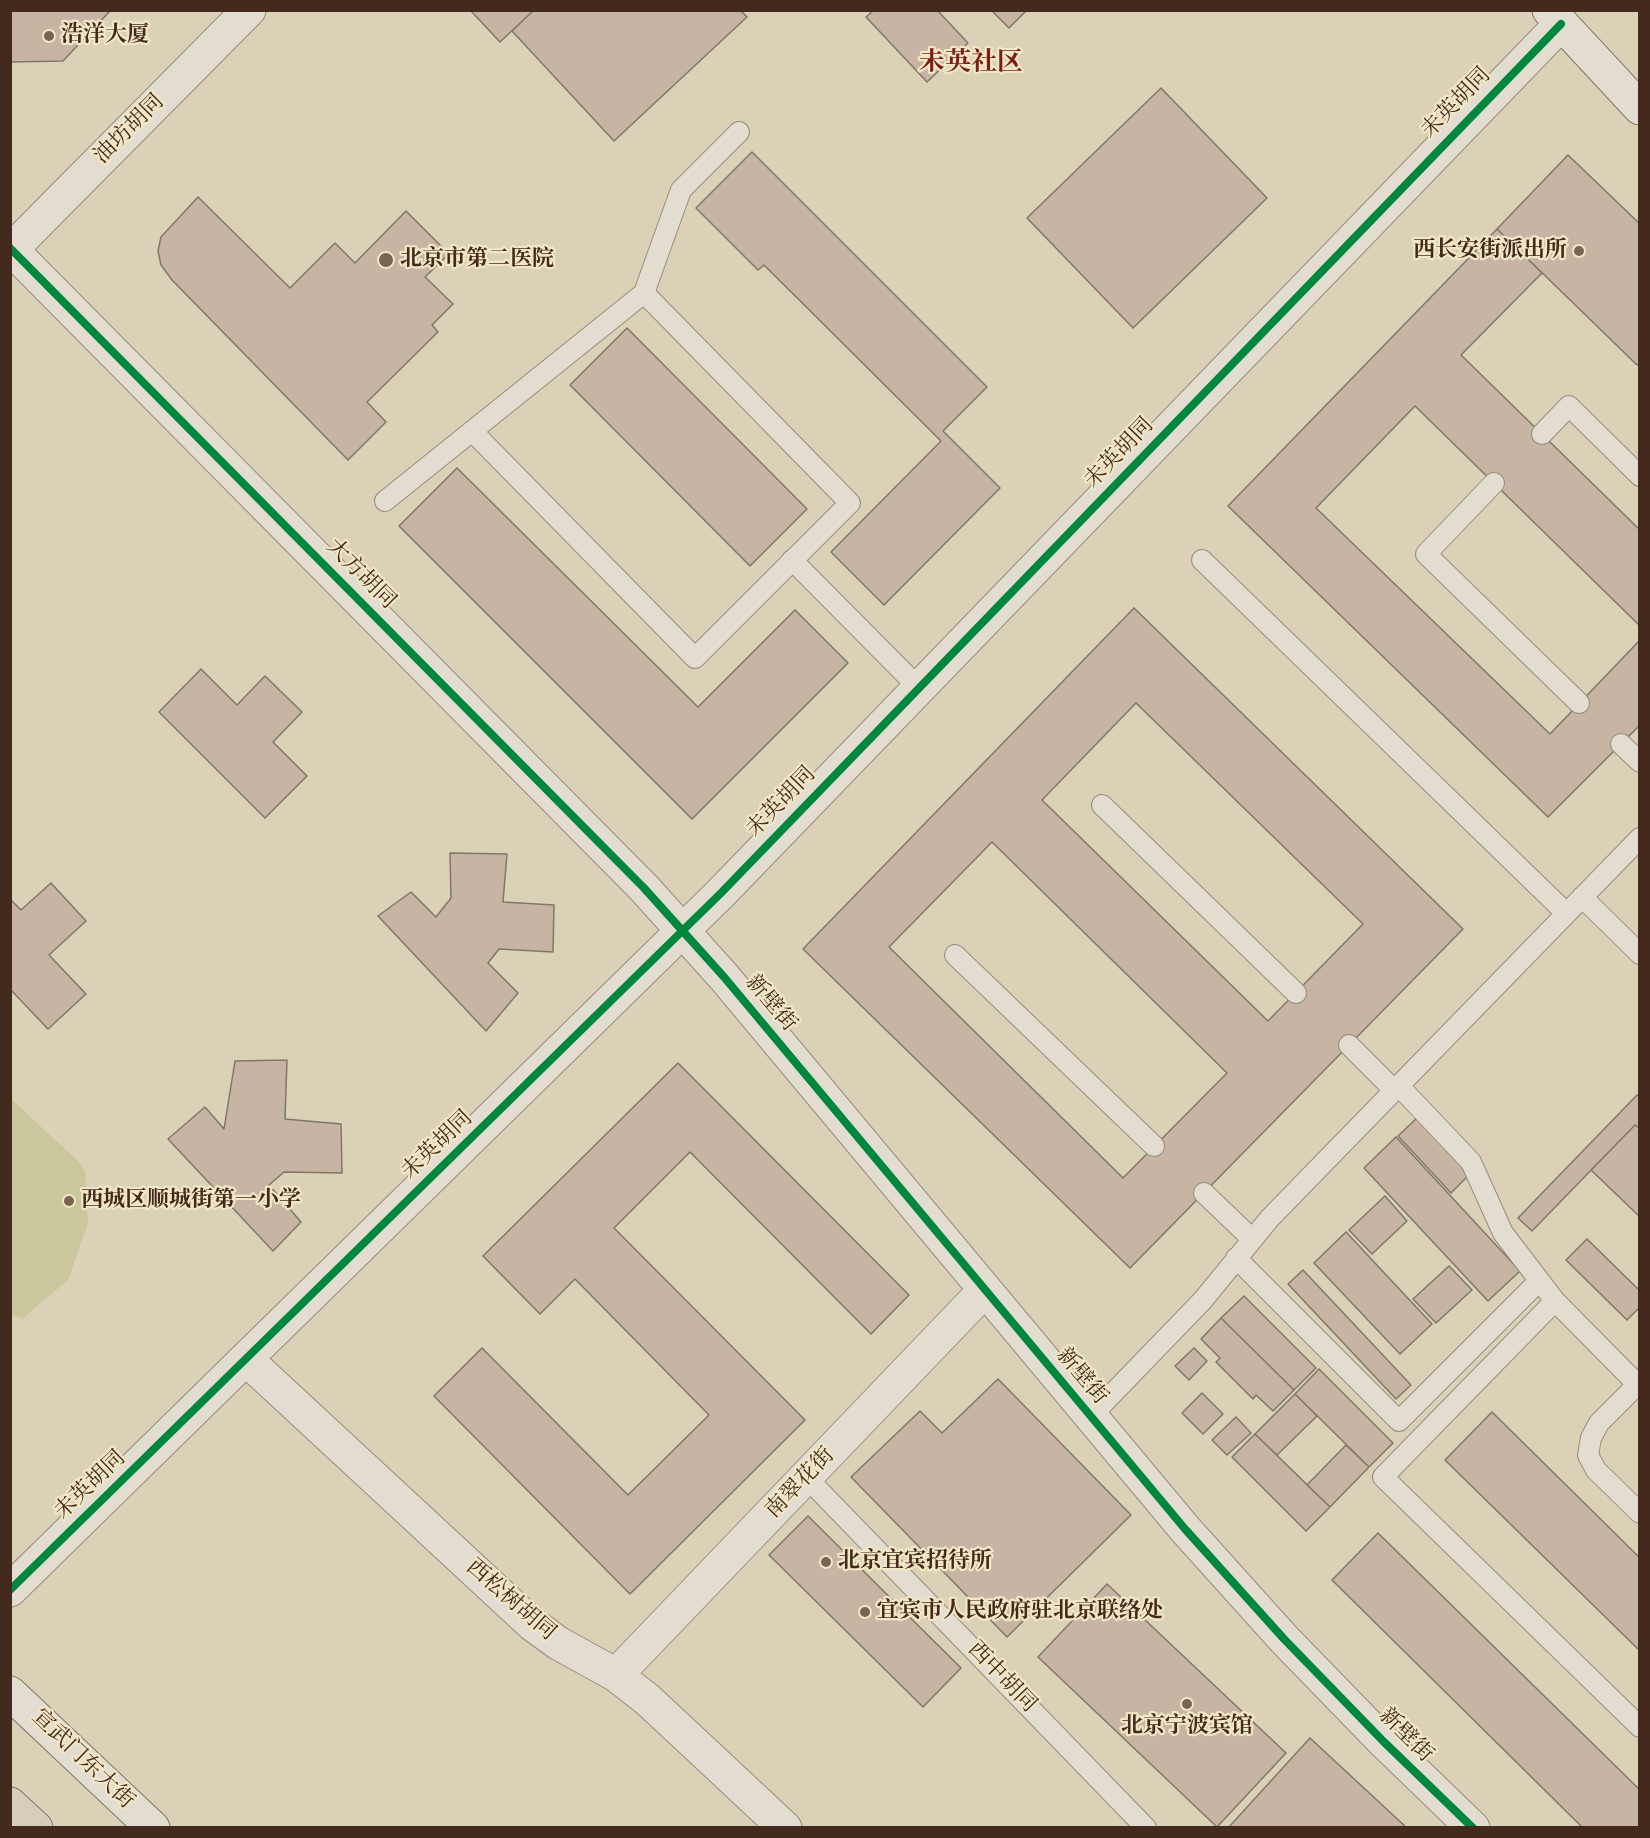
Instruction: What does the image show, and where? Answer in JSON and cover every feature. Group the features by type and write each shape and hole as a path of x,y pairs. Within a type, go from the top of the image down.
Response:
{"main road":[{"path":"10,1804 36,1827"}],"street":[{"name":"油坊胡同","path":"11,248 249,10"},
{"path":"1555,17 1640,108"},
{"name":"未英胡同","path":"10,1590 682,931 919,688 1555,17"},
{"name":"大方胡同","path":"11,248 627,870 682,931"},
{"name":"新壁街","path":"682,931 724,976 984,1291 1185,1529 1284,1639 1384,1742 1473,1827"},
{"name":"南翠花街","path":"616,1675 984,1291"},
{"name":"西松树胡同","path":"246,1359 532,1624 558,1643 616,1675 648,1700 785,1827"},
{"name":"宣武门东大街","path":"10,1693 153,1827"}],"lane":[{"path":"385,501 644,293 681,190 739,132"},
{"path":"472,431 695,658 850,502 644,293"},
{"path":"1542,434 1569,406 1640,476"},
{"path":"1494,483 1426,554 1579,703"},
{"path":"792,560 919,688"},
{"path":"1202,560 1566,913"},
{"path":"1621,744 1640,762"},
{"path":"1102,805 1296,993"},
{"path":"1090,1417 1203,1300 1251,1239 1640,838"},
{"path":"1582,897 1640,954"},
{"path":"955,955 1154,1146"},
{"path":"1349,1045 1397,1088 1471,1162 1503,1233 1555,1301 1638,1386 1599,1423 1591,1438 1588,1455 1596,1470 1640,1513"},
{"path":"1204,1193 1251,1239"},
{"path":"1236,1258 1399,1421 1539,1281"},
{"path":"1555,1301 1383,1476 1640,1727"},
{"name":"西中胡同","path":"807,1478 1146,1827"}],"shaded area":[{"path":"10,1098 78,1161 85,1171 88,1223 68,1280 22,1319 11,1314"}],"building":[{"name":"浩洋大厦","path":"10,10 111,10 63,61 10,62"},
{"path":"470,10 534,10 500,42"},
{"path":"534,10 740,10 747,17 614,141 512,31"},
{"path":"874,10 937,10 968,43 927,82 866,17"},
{"path":"991,10 1027,10 1009,28"},
{"path":"1161,88 1267,198 1133,328 1027,218"},
{"path":"752,152 987,387 943,431 1000,488 884,605 831,552 941,441 764,265 758,270 696,208"},
{"name":"西长安街派出所","path":"1568,155 1640,224 1640,363 1637,365 1497,229"},
{"path":"198,197 290,288 335,243 355,263 406,211 449,254 425,277 453,304 432,325 438,332 367,402 386,422 348,460 172,280 161,265 158,251 161,237"},
{"path":"1497,229 1542,273 1461,355 1640,530 1640,626 1415,406 1316,508 1550,734 1640,640 1640,725 1548,817 1228,506"},
{"path":"627,328 807,509 750,566 570,385"},
{"path":"457,468 698,707 795,610 848,663 692,819 399,526"},
{"path":"1134,608 1463,929 1130,1268 803,949","holes":["1136,703 1363,924 1268,1021 1042,800","992,842 1227,1073 1123,1178 889,947"]},
{"path":"201,669 237,705 265,676 302,712 273,742 307,776 265,818 159,712"},
{"path":"450,853 507,854 503,902 554,905 553,952 499,949 488,963 518,993 486,1031 378,916 411,892 436,917 451,898"},
{"path":"51,883 86,921 49,955 86,994 48,1029 10,989 10,899 21,910"},
{"path":"287,1060 285,1119 341,1124 342,1173 284,1172 269,1185 301,1222 273,1251 168,1139 205,1107 224,1129 235,1061"},
{"path":"678,1063 909,1295 871,1334 690,1152 614,1228 805,1420 630,1594 434,1396 482,1348 628,1495 709,1415 575,1279 540,1314 483,1256"},
{"path":"1637,1095 1640,1098 1640,1129 1635,1125 1532,1231 1518,1218"},
{"path":"1419,1116 1471,1173 1451,1193 1398,1136"},
{"path":"1635,1125 1640,1129 1640,1217 1591,1170"},
{"path":"1396,1137 1520,1271 1488,1301 1364,1168"},
{"path":"1385,1196 1407,1221 1372,1254 1349,1230"},
{"path":"1346,1232 1432,1324 1400,1354 1314,1263"},
{"path":"1587,1239 1640,1291 1640,1307 1627,1320 1566,1260"},
{"path":"1449,1266 1472,1290 1436,1323 1413,1299"},
{"path":"1303,1270 1411,1385 1396,1399 1288,1284"},
{"path":"1244,1296 1316,1368 1294,1390 1221,1318"},
{"path":"1221,1318 1294,1390 1273,1411 1256,1395 1253,1399 1216,1362 1220,1358 1201,1339"},
{"path":"1194,1348 1207,1361 1189,1380 1175,1366"},
{"path":"1319,1369 1393,1443 1369,1467 1295,1394"},
{"path":"998,1379 1131,1515 1007,1637 851,1477 920,1411 942,1433"},
{"path":"1202,1393 1223,1414 1203,1434 1182,1413"},
{"path":"1295,1394 1317,1416 1277,1455 1255,1434"},
{"path":"1492,1412 1640,1558 1640,1651 1445,1460"},
{"path":"1236,1417 1251,1433 1227,1455 1212,1440"},
{"path":"1255,1434 1330,1507 1306,1531 1232,1457"},
{"path":"1346,1445 1369,1467 1330,1507 1307,1485"},
{"name":"宜宾市人民政府驻北京联络处","path":"808,1516 961,1668 923,1707 769,1555"},
{"path":"1378,1533 1640,1790 1640,1828 1583,1828 1332,1580"},
{"path":"1107,1584 1286,1753 1217,1827 1038,1657"},
{"path":"1310,1738 1407,1828 1228,1828"}],"cycle path":[{"path":"10,1590 721,893 1561,24"},
{"path":"10,248 644,888 724,977 1185,1529 1284,1639 1384,1742 1473,1828"}],"place":[{"name":"浩洋大厦","path":"49,36"},
{"name":"西长安街派出所","path":"1579,251"},
{"name":"北京市第二医院","path":"386,260"},
{"name":"西城区顺城街第一小学","path":"69,1201"},
{"name":"北京宜宾招待所","path":"826,1562"},
{"name":"宜宾市人民政府驻北京联络处","path":"865,1612"},
{"name":"北京宁波宾馆","path":"1187,1704"}],"district":[{"name":"未英社区","path":"971,65"}]}
